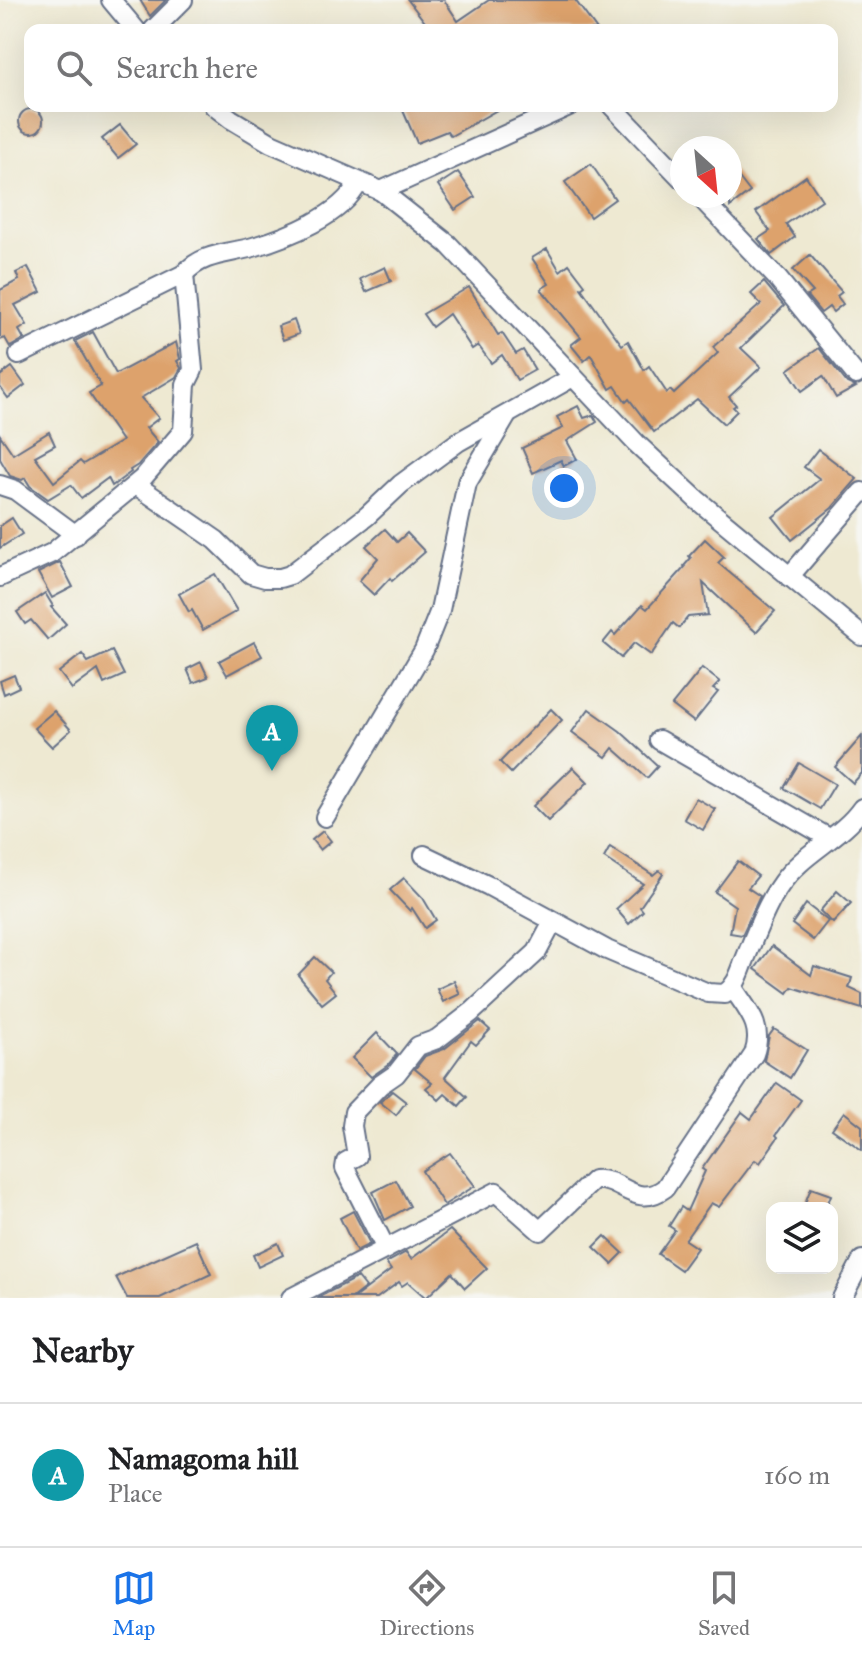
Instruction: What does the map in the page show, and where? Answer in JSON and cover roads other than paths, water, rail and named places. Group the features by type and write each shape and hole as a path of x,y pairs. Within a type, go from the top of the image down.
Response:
{"street":[{"path":"111,0 131,24"},
{"path":"159,24 183,0"},
{"path":"223,112 271,143 381,191 448,244 636,443 696,499 862,636"},
{"path":"381,191 556,112"},
{"path":"618,112 670,166"},
{"path":"19,355 184,274 191,265 215,254 253,247 323,217 352,194 358,183"},
{"path":"710,208 778,279 856,375"},
{"path":"0,577 52,553 76,535 136,485 183,431 186,384 193,370 184,274"},
{"path":"136,485 216,540 251,574 280,578 290,575 367,516 401,484 458,442 573,377"},
{"path":"325,817 424,650 440,610 467,483 508,414"},
{"path":"0,485 15,490 76,535"},
{"path":"789,577 862,492"},
{"path":"659,740 829,838"},
{"path":"424,855 489,886 607,950 708,993 725,994 733,988 781,884 811,853 855,818 862,808"},
{"path":"386,1249 345,1168 346,1162 357,1156 352,1126 354,1112 380,1085 396,1074 418,1046 437,1039 472,1012 537,952 553,922"},
{"path":"291,1298 496,1192 540,1231 594,1180 605,1179 641,1196 656,1195 665,1188 754,1054 760,1038 733,988"},
{"path":"842,1298 861,1262"}],"place":[{"name":"Namagoma hill","path":"272,771"}]}
